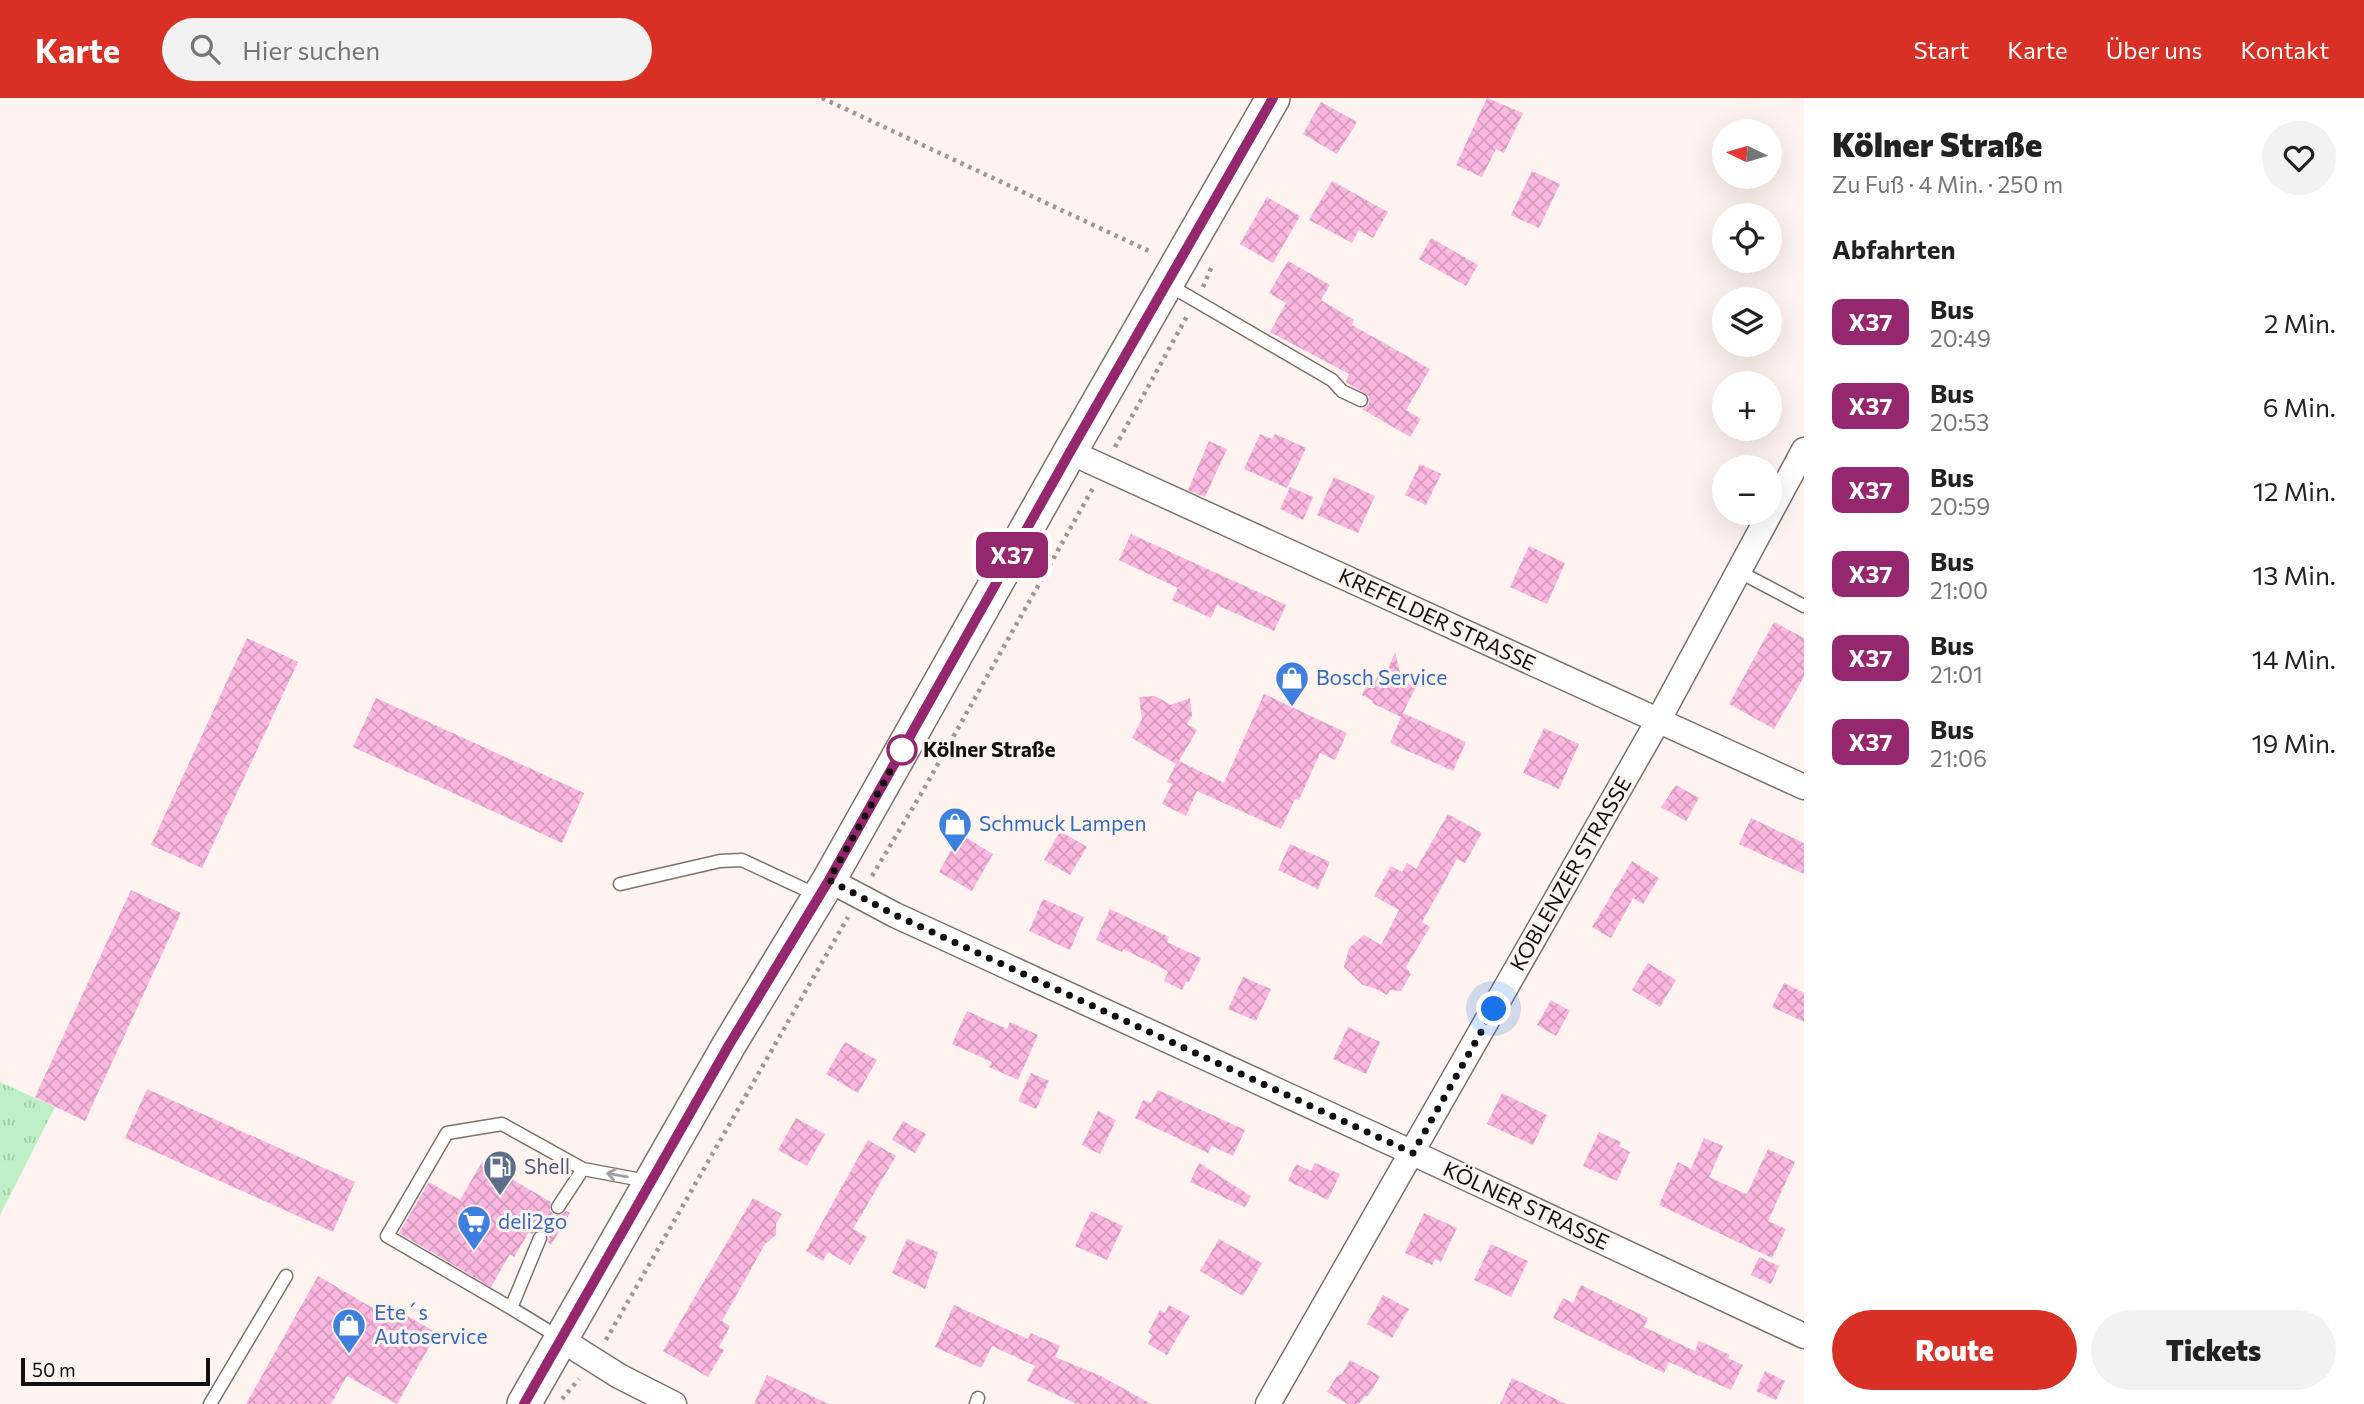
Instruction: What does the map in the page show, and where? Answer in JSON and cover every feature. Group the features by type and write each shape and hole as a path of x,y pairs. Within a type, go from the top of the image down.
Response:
{"main road":[{"path":"524,1404 729,1045 824,888 1273,98"}],"street":[{"name":"KOBLENZER STRASSE","path":"1268,1404 1657,720 1804,450"},
{"name":"KREFELDER STRASSE","path":"1070,452 1804,787"},
{"name":"KÖLNER STRASSE","path":"824,888 860,897 1804,1336"},
{"path":"562,1340 620,1376 674,1404"}],"lane":[{"path":"1172,274 1195,301 1332,380 1342,391 1361,400"},
{"path":"1738,571 1804,606"},
{"path":"620,884 720,861 742,860 824,888"},
{"path":"562,1340 387,1236 447,1133 502,1124 583,1169 651,1182"},
{"path":"558,1206 583,1169"},
{"path":"511,1308 540,1238"},
{"path":"210,1404 286,1276"}],"path":[{"path":"822,98 1172,274"},
{"path":"559,1404 594,1360 921,794 1104,468 1208,278 1215,257"}],"green space":[{"path":"0,1082 55,1107 0,1215"}],"building":[{"path":"1487,98 1523,113 1504,153 1496,149 1482,177 1456,165"},
{"path":"1321,102 1357,122 1337,154 1303,134"},
{"path":"1532,171 1560,184 1539,228 1511,215"},
{"path":"1332,181 1388,212 1373,238 1359,230 1352,243 1309,220"},
{"path":"1267,197 1300,216 1273,263 1240,244"},
{"path":"1431,238 1478,265 1466,286 1419,259"},
{"path":"1288,261 1330,285 1321,300 1354,320 1352,325 1430,369 1406,410 1421,419 1410,437 1362,409 1369,404 1369,396 1346,382 1349,374 1270,332 1286,303 1269,293"},
{"path":"1260,434 1272,439 1275,434 1306,448 1287,488 1244,469"},
{"path":"1209,441 1227,449 1205,497 1188,490"},
{"path":"1420,464 1441,474 1426,505 1405,495"},
{"path":"1334,477 1375,496 1358,533 1317,515"},
{"path":"1290,487 1313,497 1303,520 1280,509"},
{"path":"1131,534 1286,605 1274,631 1217,605 1211,618 1172,600 1178,588 1119,560"},
{"path":"1529,546 1565,563 1547,604 1510,587"},
{"path":"1774,622 1804,638 1804,677 1774,729 1729,704"},
{"path":"247,638 298,662 202,868 151,845"},
{"path":"1395,652 1402,680 1416,687 1403,713 1466,742 1453,771 1390,743 1401,717 1362,695 1371,677 1376,680 1379,673 1385,676"},
{"path":"1264,694 1347,733 1335,760 1320,753 1299,800 1295,799 1281,829 1197,791 1186,816 1162,804 1172,784 1167,782 1176,764 1132,738 1142,719 1139,697 1155,696 1171,705 1190,698 1192,716 1187,724 1197,730 1179,761 1224,783"},
{"path":"376,698 584,793 562,843 353,747"},
{"path":"1544,728 1579,744 1559,789 1523,773"},
{"path":"1676,785 1699,798 1686,821 1661,807"},
{"path":"1448,814 1482,833 1465,863 1457,859 1422,922 1430,927 1406,967 1411,974 1401,991 1390,990 1387,995 1363,985 1344,967 1349,948 1364,935 1381,945 1399,910 1374,896 1391,866 1402,872 1407,863 1416,869"},
{"path":"1751,818 1804,843 1804,874 1739,844"},
{"path":"1060,831 1087,847 1070,875 1044,860"},
{"path":"960,834 993,854 972,891 939,872"},
{"path":"1290,844 1330,862 1318,889 1278,870"},
{"path":"1632,861 1659,878 1643,904 1633,898 1611,938 1592,927"},
{"path":"131,890 181,913 85,1121 35,1097"},
{"path":"1043,899 1084,917 1070,950 1029,931"},
{"path":"1110,909 1169,937 1167,942 1201,958 1182,990 1164,981 1168,972 1166,970 1123,949 1122,952 1096,940"},
{"path":"1648,963 1676,980 1660,1007 1632,990"},
{"path":"1243,977 1271,989 1256,1021 1228,1009"},
{"path":"1784,983 1804,993 1804,1022 1772,1007"},
{"path":"1551,1000 1570,1011 1556,1036 1537,1025"},
{"path":"967,1011 1007,1029 1010,1022 1038,1035 1018,1080 989,1067 992,1062 952,1044"},
{"path":"1348,1027 1380,1042 1366,1074 1333,1059"},
{"path":"845,1042 877,1060 858,1093 826,1074"},
{"path":"1031,1073 1049,1081 1036,1109 1018,1101"},
{"path":"147,1089 355,1182 333,1232 125,1138"},
{"path":"1158,1090 1245,1130 1233,1156 1212,1146 1208,1153 1135,1118 1143,1100 1151,1103"},
{"path":"1502,1093 1547,1115 1533,1145 1487,1124"},
{"path":"1098,1111 1116,1120 1100,1154 1082,1145"},
{"path":"796,1118 825,1134 807,1166 778,1150"},
{"path":"903,1121 926,1134 915,1153 892,1140"},
{"path":"1599,1132 1621,1142 1619,1146 1630,1152 1617,1181 1583,1166"},
{"path":"1704,1138 1723,1146 1709,1177 1747,1194 1768,1149 1795,1162 1768,1221 1786,1229 1772,1258 1659,1205 1678,1162 1691,1169"},
{"path":"868,1140 896,1156 853,1229 867,1237 850,1265 828,1252 823,1261 806,1251"},
{"path":"482,1162 551,1202 550,1210 554,1215 561,1215 566,1211 570,1213 551,1245 544,1230 538,1229 532,1234 529,1232 514,1257 510,1254 491,1287 399,1233 429,1182 460,1200"},
{"path":"1199,1163 1251,1196 1245,1207 1190,1182"},
{"path":"1315,1163 1340,1174 1328,1200 1288,1181 1296,1164 1311,1171"},
{"path":"753,1198 782,1214 776,1224 776,1235 765,1244 722,1321 730,1326 719,1347 724,1350 708,1377 663,1351"},
{"path":"1091,1211 1123,1226 1107,1260 1075,1246"},
{"path":"1424,1213 1457,1228 1441,1262 1435,1259 1432,1265 1405,1253"},
{"path":"907,1239 938,1252 925,1289 892,1273"},
{"path":"1219,1239 1262,1263 1243,1296 1200,1271"},
{"path":"1491,1244 1528,1261 1511,1297 1474,1280"},
{"path":"1759,1257 1779,1266 1771,1284 1751,1275"},
{"name":"Ete´s Autoservice","path":"318,1276 383,1314 389,1305 437,1333 397,1404 347,1376 331,1404 246,1404"},
{"path":"1581,1285 1648,1318 1644,1327 1695,1351 1699,1341 1730,1355 1728,1358 1743,1365 1731,1390 1669,1362 1664,1373 1553,1318 1563,1298 1573,1303"},
{"path":"1383,1295 1409,1309 1392,1338 1367,1324"},
{"path":"954,1305 1028,1339 1031,1333 1060,1346 1055,1357 1101,1376 1151,1404 1077,1404 1027,1381 1035,1366 992,1346 981,1368 935,1347"},
{"path":"1169,1305 1190,1316 1167,1355 1148,1344 1152,1335 1148,1333 1160,1310 1165,1313"},
{"path":"1350,1360 1380,1376 1369,1395 1359,1404 1348,1404 1327,1392"},
{"path":"1765,1371 1785,1381 1776,1400 1756,1391"},
{"path":"767,1375 829,1404 754,1404"},
{"path":"1512,1378 1566,1404 1500,1404"}],"bus line":[{"name":"X37","path":"524,1404 729,1045 829,880 1273,98"}],"place":[{"name":"Bosch Service","path":"1292,708"},
{"name":"Kölner Straße","path":"902,750"},
{"name":"Schmuck Lampen","path":"955,854"},
{"name":"Shell","path":"500,1197"},
{"name":"deli2go","path":"474,1252"},
{"name":"Ete´s Autoservice","path":"349,1355"}],"route":[{"path":"902,750 829,880 895,915 1413,1153 1494,1009"}]}
